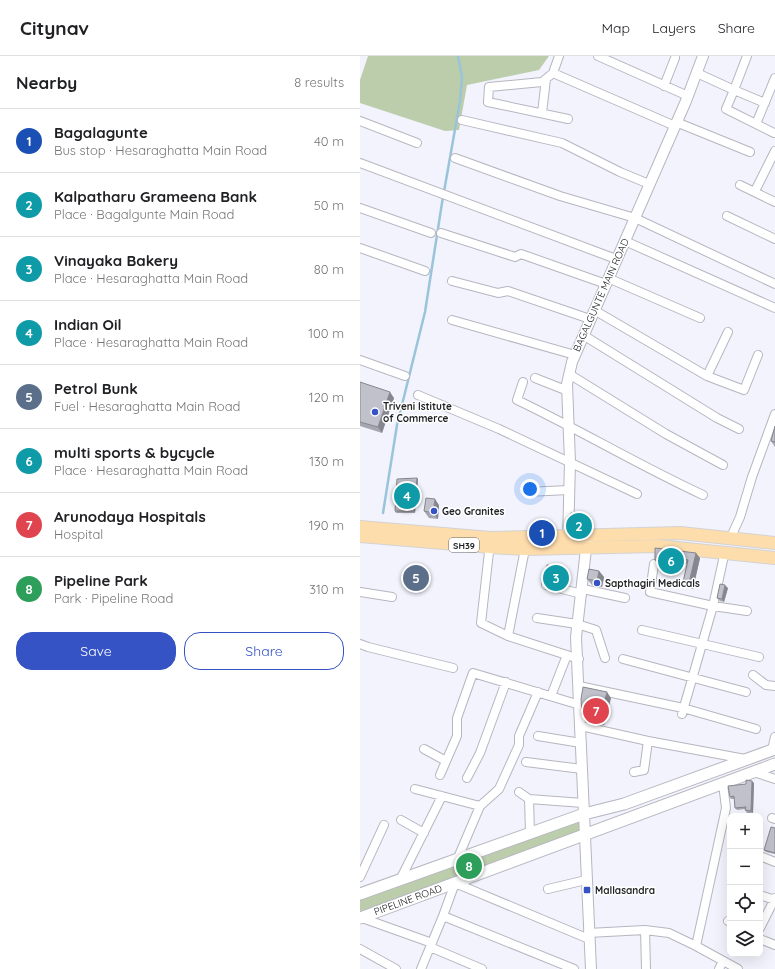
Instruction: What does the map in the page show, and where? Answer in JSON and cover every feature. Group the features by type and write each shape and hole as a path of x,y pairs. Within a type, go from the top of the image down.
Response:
{"main road":[{"path":"360,527 490,543 568,535 587,540 680,533 775,544"},
{"name":"SH39","path":"360,536 490,543 525,549 568,549 587,540 725,551 775,558"},
{"path":"360,894 564,821 583,808 624,804 774,749"},
{"name":"PIPELINE ROAD","path":"361,918 775,764"}],"street":[{"path":"559,56 553,73 542,82 490,87 488,102 568,119"},
{"path":"598,56 688,96"},
{"name":"BAGALGUNTE MAIN ROAD","path":"568,549 570,462 569,374 583,335 676,124 703,56"},
{"path":"746,56 726,109 774,133"},
{"path":"664,86 675,58"},
{"path":"553,73 676,124 750,152"},
{"path":"697,73 765,103"},
{"path":"756,124 775,78"},
{"path":"542,113 546,79"},
{"path":"462,120 562,143 620,172 649,184"},
{"path":"360,121 417,143"},
{"path":"755,191 775,151"},
{"path":"455,158 560,196 634,218 775,284"},
{"path":"360,163 616,259"},
{"path":"740,185 775,202"},
{"path":"360,208 430,233"},
{"path":"727,216 775,239"},
{"path":"441,233 494,252 515,257 521,254 607,281 700,318"},
{"path":"625,241 775,308"},
{"path":"360,248 424,271"},
{"path":"452,281 498,293 508,291 592,315 707,376 744,390 758,355"},
{"path":"452,320 575,355"},
{"path":"707,376 728,332"},
{"path":"583,335 717,418 739,429"},
{"path":"360,360 405,376"},
{"path":"569,374 654,427 723,465"},
{"path":"535,378 568,390"},
{"path":"523,382 517,400 569,425 655,473 703,495"},
{"path":"418,395 570,462 637,494"},
{"path":"730,539 740,517 752,477 775,414"},
{"path":"526,492 569,490"},
{"path":"587,540 577,624 584,835 591,969"},
{"path":"490,543 481,623 508,636 579,659"},
{"path":"508,636 525,549"},
{"path":"682,711 713,606 725,551"},
{"path":"654,564 650,592 747,612"},
{"path":"546,586 625,598"},
{"path":"360,592 392,597"},
{"path":"537,618 577,624 596,630 604,658"},
{"path":"642,630 758,657"},
{"path":"360,644 453,668"},
{"path":"551,696 567,656"},
{"path":"623,658 746,692"},
{"path":"440,775 457,736 457,718 473,673 580,705"},
{"path":"753,675 766,685 775,686"},
{"path":"467,778 480,753 506,682"},
{"path":"579,686 756,729"},
{"path":"457,860 480,806 499,789 519,745 519,736 538,692"},
{"path":"581,726 746,760"},
{"path":"538,736 581,743"},
{"path":"774,749 775,736"},
{"path":"634,772 644,770 648,741"},
{"path":"424,749 446,761"},
{"path":"526,762 582,769"},
{"path":"754,772 775,779"},
{"path":"696,946 726,808 723,784"},
{"path":"415,788 480,806"},
{"path":"519,792 529,799 583,808"},
{"path":"400,880 442,796"},
{"path":"529,799 530,833"},
{"path":"401,820 424,833"},
{"path":"360,877 384,825"},
{"path":"763,857 775,862"},
{"path":"548,889 586,880"},
{"path":"421,969 455,883 589,936 645,930 669,933 738,969"},
{"path":"763,896 775,899 763,922"},
{"path":"443,916 574,969"},
{"path":"361,918 431,945 482,969"},
{"path":"645,930 646,969"},
{"path":"763,940 775,945"},
{"path":"360,949 396,969"},
{"path":"719,969 723,961"}],"green space":[{"path":"368,56 549,56 539,70 467,85 459,130 445,131 360,103 360,80"},
{"path":"580,817 582,834 360,911 360,897"}],"building":[{"name":"Triveni Istitute of Commerce","path":"360,382 390,392 378,427 360,422"},
{"path":"775,426 775,442 771,441"},
{"path":"417,478 414,511 395,511 397,479"},
{"path":"426,498 435,499 433,513 424,511"},
{"path":"571,513 580,514 580,522 570,522"},
{"path":"655,548 696,553 689,583 683,582 688,560 670,556 668,564 655,560"},
{"path":"547,565 558,567 556,577 546,574"},
{"path":"589,569 599,571 597,581 587,579"},
{"path":"720,584 725,585 722,599 717,598"},
{"path":"583,687 607,692 600,719 582,715 581,699"},
{"path":"746,780 752,781 751,811 745,810 746,807 735,808 734,796 730,797 728,786 746,784"},
{"path":"771,827 775,828 775,853 764,850"}],"waterway":[{"path":"383,513 397,425 425,312 460,101 462,77 458,56"}],"place":[{"name":"Triveni Istitute of Commerce","path":"375,412"},
{"name":"Indian Oil","path":"407,496"},
{"name":"Geo Granites","path":"434,511"},
{"name":"Kalpatharu Grameena Bank","path":"579,526"},
{"name":"Bagalagunte","path":"542,533"},
{"name":"multi sports & bycycle","path":"671,561"},
{"name":"Petrol Bunk","path":"416,578"},
{"name":"Vinayaka Bakery","path":"556,578"},
{"name":"Sapthagiri Medicals","path":"597,583"},
{"name":"Arunodaya Hospitals","path":"596,711"},
{"name":"Pipeline Park","path":"469,866"},
{"name":"Mallasandra","path":"587,890"}]}
